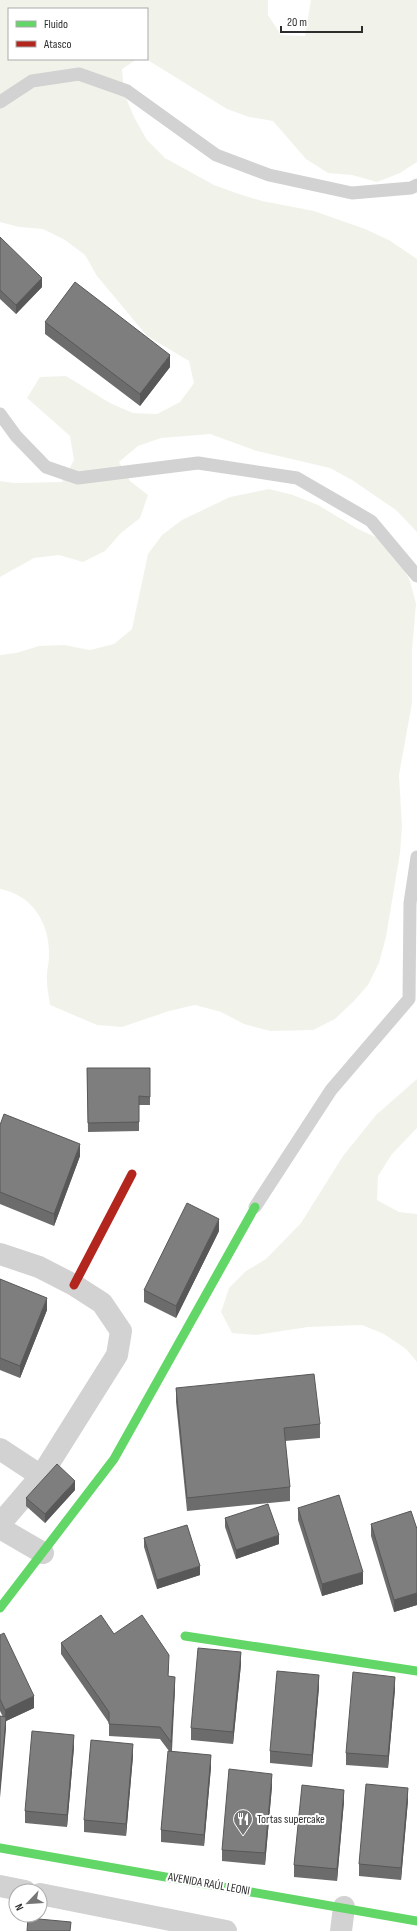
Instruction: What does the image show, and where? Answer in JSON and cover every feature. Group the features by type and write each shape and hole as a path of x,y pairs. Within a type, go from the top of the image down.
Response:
{"street":[{"path":"74,1285 132,1174"},
{"path":"0,1608 114,1459 255,1207"},
{"path":"0,1254 39,1267 74,1285 102,1302 121,1331 117,1355 41,1476 0,1524"},
{"path":"0,1449 41,1476"},
{"path":"0,1528 43,1553"},
{"path":"185,1636 413,1668"},
{"name":"AVENIDA RAÚL LEONI","path":"0,1848 344,1907 417,1921"},
{"path":"48,1896 226,1931"},
{"path":"341,1931 344,1907"}],"lane":[{"path":"0,102 32,81 79,74 128,91 216,155 270,175 352,194 411,188 417,185"},
{"path":"0,414 16,436 46,467 78,478 198,464 298,478 371,521 417,576"},
{"path":"255,1207 331,1090 413,997 410,903 417,857"}],"shaded area":[{"path":"0,0 268,0 268,15 281,35 305,36 311,0 417,0 417,162 400,173 377,182 352,175 328,173 306,159 273,121 249,117 227,109 148,60 148,8 8,8 8,60 136,60 122,69 124,93 134,117 147,140 165,158 214,185 239,194 262,201 314,211 365,229 389,240 417,259 417,532 396,510 352,480 330,468 257,451 210,434 161,438 138,446 119,462 130,481 148,495 140,518 121,533 105,551 83,562 59,555 34,558 0,577 0,481 14,483 62,482 74,460 70,436 27,398 40,377 66,376 110,403 133,413 157,414 180,402 194,383 189,361 147,336 97,276 85,255 65,240 43,229 19,227 0,222"},
{"path":"269,489 293,495 318,505 358,529 382,540 398,558 410,581 416,604 412,650 412,703 399,775 402,827 400,853 386,937 379,963 368,985 353,1002 335,1019 313,1030 270,1031 244,1024 221,1012 195,1005 169,1011 122,1027 97,1025 50,1005 47,987 49,944 43,922 30,904 12,892 0,889 0,655 16,653 39,646 64,645 90,650 114,644 132,629 148,554 162,535 182,520 230,497"},
{"path":"417,1079 417,1128 392,1154 378,1176 377,1200 399,1212 417,1214 417,1362 406,1349 384,1334 362,1325 308,1327 256,1335 232,1333 221,1312 229,1288 246,1271 266,1259 301,1223 343,1156 376,1115"}],"building":[{"path":"0,237 42,278 16,305 0,290"},
{"path":"75,282 170,355 140,394 45,322"},
{"path":"87,1068 150,1068 150,1097 139,1096 139,1122 88,1123"},
{"path":"4,1114 80,1144 54,1214 0,1192 0,1125"},
{"path":"187,1203 219,1219 176,1306 144,1290"},
{"path":"0,1279 47,1298 20,1366 0,1358"},
{"path":"314,1374 320,1424 284,1428 290,1487 187,1498 176,1388"},
{"path":"57,1464 75,1481 45,1514 26,1498"},
{"path":"339,1495 363,1572 322,1584 298,1508"},
{"path":"268,1504 279,1535 236,1550 225,1518"},
{"path":"411,1511 417,1529 417,1593 394,1600 371,1524"},
{"path":"187,1525 200,1566 157,1580 144,1538"},
{"path":"101,1615 114,1634 142,1615 169,1655 168,1676 175,1677 171,1742 160,1727 109,1724 109,1712 61,1643"},
{"path":"4,1633 34,1696 5,1710 0,1699 0,1635"},
{"path":"198,1648 241,1652 233,1732 191,1728"},
{"path":"277,1671 319,1675 312,1755 270,1751"},
{"path":"353,1672 395,1677 388,1756 346,1753"},
{"path":"0,1716 6,1717 0,1786"},
{"path":"32,1731 74,1735 67,1815 25,1811"},
{"path":"91,1740 133,1744 126,1824 84,1820"},
{"path":"168,1751 211,1755 204,1835 161,1830"},
{"path":"229,1769 272,1774 265,1853 222,1850"},
{"path":"366,1784 408,1788 401,1868 359,1864"},
{"path":"302,1785 344,1790 337,1869 294,1865"},
{"path":"48,1920 71,1922 70,1931 27,1931 28,1923 48,1923"}],"traffic: fast":[{"path":"0,1608 114,1459 255,1207"},
{"path":"185,1636 417,1671"},
{"path":"0,1848 417,1921"}],"traffic: jam":[{"path":"74,1285 132,1174"}],"place":[{"name":"Tortas supercake","path":"243,1836"}]}
